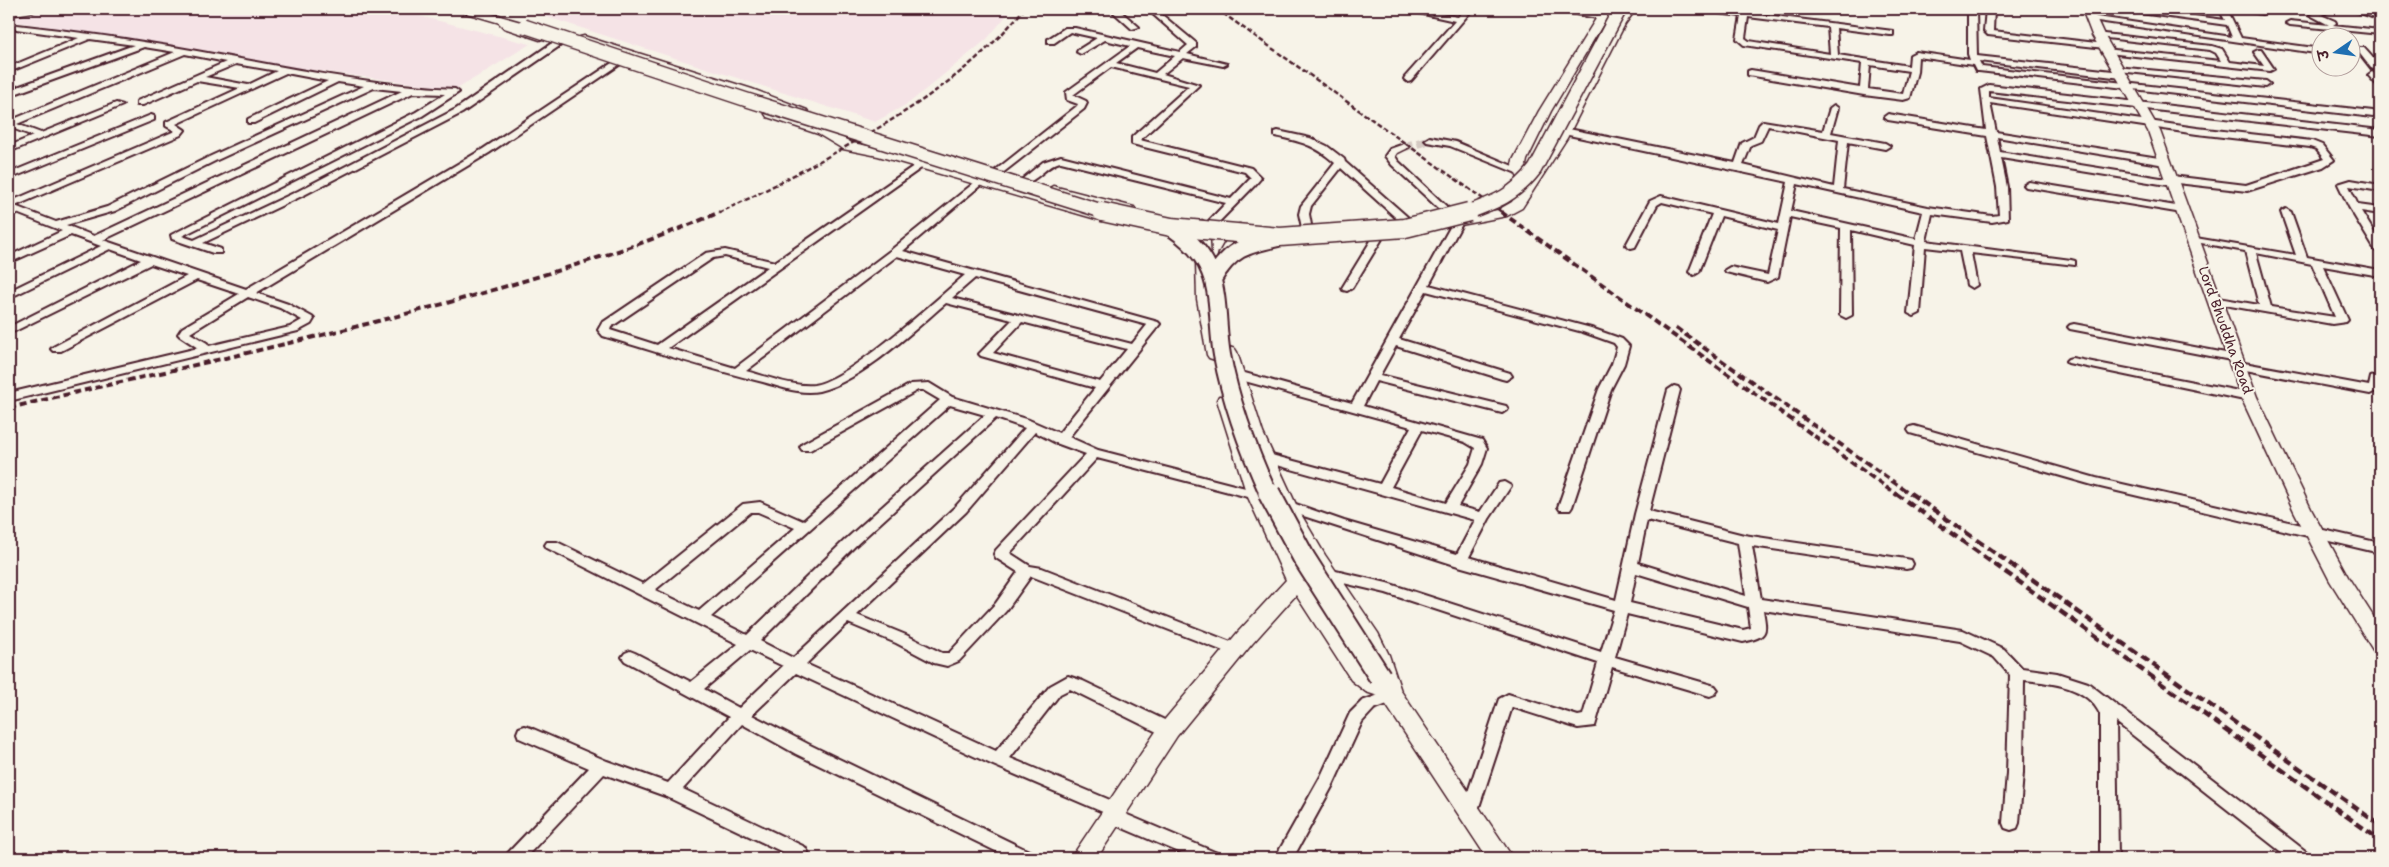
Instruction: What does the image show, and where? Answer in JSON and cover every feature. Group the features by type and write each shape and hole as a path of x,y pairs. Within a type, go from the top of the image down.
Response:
{"main road":[{"path":"9,13 33,9"},
{"path":"464,9 499,18 744,99 1099,211 1171,227 1280,237 1405,228 1458,216 1492,203 1522,186 1535,170 1620,9"}],"street":[{"path":"1114,9 1135,27"},
{"path":"1151,9 1192,42 1193,46 1157,75"},
{"path":"1405,9 1458,19"},
{"path":"1408,79 1458,19 1469,9"},
{"path":"1237,234 1408,223 1442,224 1458,222 1511,209 1508,210 1517,205 1524,196 1525,178 1519,165 1520,160 1532,135 1605,13 1553,9"},
{"path":"1430,140 1446,142 1525,178 1540,172 1630,9"},
{"path":"1703,9 1890,33"},
{"path":"1972,9 1971,30 1975,61 1978,68 1981,69 2266,84"},
{"path":"1988,31 1990,9"},
{"path":"2126,9 2228,23"},
{"path":"2223,9 2228,23 2238,40"},
{"path":"2237,9 2262,12 2266,9"},
{"path":"2331,9 2314,15 2346,28"},
{"path":"2354,9 2380,18"},
{"path":"2089,13 2238,40 2312,51"},
{"name":"Lord Bhuddha Road","path":"2089,13 2104,44 2149,124 2165,162 2249,397 2314,533 2340,581 2380,644"},
{"path":"1745,15 1741,39 1743,41 1913,69"},
{"path":"499,18 508,26 822,131 848,146 880,152 1126,223 1205,228 1256,178 1248,170 1134,141 1195,87 1192,83 1110,64"},
{"path":"499,18 527,20 748,92 816,118 823,126 822,131"},
{"path":"2290,22 2340,28"},
{"path":"9,26 143,44 372,86 455,92 419,114 176,235 176,237 217,251"},
{"path":"1832,26 1834,56"},
{"path":"16,35 30,29"},
{"path":"1051,41 1071,30 1223,64"},
{"path":"1971,30 1988,31 1992,34 2028,39 2215,49 2219,51 2227,64"},
{"path":"2362,30 2380,32"},
{"path":"9,70 88,37"},
{"path":"1081,52 1104,37"},
{"path":"195,243 301,193 459,111 558,43"},
{"path":"9,93 143,44"},
{"path":"2104,44 2270,69 2258,52"},
{"path":"997,172 1080,107 1083,102 1070,98 1069,94 1136,45"},
{"path":"2362,51 2374,66 2380,69"},
{"path":"9,124 183,52"},
{"path":"1751,73 1896,97 1907,96 1914,55 1916,54 2123,77 2262,101 2373,114"},
{"path":"140,102 235,60"},
{"path":"1864,92 1866,62"},
{"path":"204,351 203,345 184,334 186,330 486,151 618,63"},
{"path":"9,206 178,133 180,130 169,124 286,70"},
{"path":"2372,75 2380,83"},
{"path":"196,78 247,87"},
{"path":"251,122 336,80"},
{"path":"56,225 111,209 214,158 372,86"},
{"path":"1564,131 1738,167 1928,210 1992,219 2004,217 2002,187 1985,100 1985,89 1998,88 2380,133"},
{"path":"94,240 412,90"},
{"path":"1985,100 2149,124 2316,145 2329,160 2320,165 2247,188 2172,181 1996,154"},
{"path":"2262,101 2275,121 2293,142"},
{"path":"9,149 119,105"},
{"path":"1826,135 1834,108"},
{"path":"1888,117 2165,162"},
{"path":"9,176 151,118"},
{"path":"9,124 40,136"},
{"path":"1738,167 1747,143 1758,139 1764,124 1885,146"},
{"path":"1278,134 1317,144 1341,161 1408,223"},
{"path":"1838,191 1844,138"},
{"path":"1404,147 1393,151 1390,156 1395,163 1458,222"},
{"path":"1025,181 1055,159 1061,159 1233,202"},
{"path":"1307,230 1304,214 1306,206 1341,161"},
{"path":"659,349 923,165 966,164 1147,214 1237,234 1317,242 1377,238 1415,233 1442,224"},
{"path":"1730,270 1771,279 1793,179"},
{"path":"738,372 895,252 979,182"},
{"path":"2380,188 2351,183 2343,184 2354,207 2376,237 2380,250"},
{"path":"2029,185 2182,210"},
{"path":"1631,245 1656,200 1668,200 1782,228"},
{"path":"9,206 94,240 284,306 308,319 307,322 294,329 9,397"},
{"path":"2354,207 2380,211"},
{"path":"1914,314 1920,244 1928,210"},
{"path":"1694,272 1696,262 1718,212"},
{"path":"2286,212 2303,259"},
{"path":"1787,213 1920,244 1965,248 2071,263"},
{"path":"1356,408 1458,222"},
{"path":"1846,226 1846,315"},
{"path":"1171,227 1181,234 1201,257 1213,279 1222,362 1241,432 1272,498 1316,574 1387,688 1502,858"},
{"path":"1205,228 1205,299 1220,381 1235,436 1256,495 1297,581 1359,674 1374,686 1387,688"},
{"path":"9,260 71,231"},
{"path":"1237,234 1226,253 1218,283 1219,304 1234,374 1248,419 1288,506 1327,574 1377,648 1387,674 1387,688 1356,718 1328,780 1284,858"},
{"path":"1213,279 1219,266 1230,253 1280,237"},
{"path":"1346,288 1377,238"},
{"path":"2194,239 2380,273"},
{"path":"9,295 111,245"},
{"path":"1965,248 1972,285"},
{"path":"2250,250 2266,308"},
{"path":"895,252 1152,323 1155,326 1060,440"},
{"path":"776,266 725,253 710,254 606,325 604,330 607,334 738,372 802,388 817,388 832,383 866,361 973,274"},
{"path":"9,331 150,260"},
{"path":"2213,300 2332,321 2342,320 2316,261"},
{"path":"57,349 196,276"},
{"path":"1424,287 1586,330 1618,341 1623,346 1618,364 1605,389 1564,507"},
{"path":"943,299 1018,320 1136,348"},
{"path":"1018,320 985,354 1104,387"},
{"path":"2074,327 2370,390 2375,388 2375,380 2380,378"},
{"path":"1392,341 1506,376"},
{"path":"2072,361 2249,397"},
{"path":"1234,374 1469,439 1481,446 1476,464 1450,508"},
{"path":"1373,377 1502,409"},
{"path":"806,446 915,387 925,386 948,400 1033,427 1094,453 1256,495"},
{"path":"1470,810 1492,748 1505,703 1513,700 1578,722 1589,721 1622,607 1642,514 1674,390"},
{"path":"701,618 948,400"},
{"path":"692,690 750,642 850,543 993,414"},
{"path":"1384,489 1418,425"},
{"path":"671,792 739,717 796,666 961,509 1033,427"},
{"path":"1914,430 2096,482 2380,548"},
{"path":"1094,453 1001,554 1028,571 1037,572 1236,650"},
{"path":"1264,457 1483,518"},
{"path":"1460,561 1483,518 1504,486"},
{"path":"645,590 748,506 760,507 805,528"},
{"path":"1288,506 1339,524 1460,561 1622,607 1743,636 1754,634 1759,630 1744,540"},
{"path":"1642,514 1744,540 1906,564"},
{"path":"552,546 645,590 796,666 1211,858"},
{"path":"1630,566 1756,604 1963,636 1999,653 2018,673 2056,678 2084,688 2302,858"},
{"path":"847,617 901,639 939,659 947,660 954,657 984,627 1028,571"},
{"path":"1327,574 1387,588 1607,660 1710,690"},
{"path":"1083,858 1170,730 1236,650 1297,581"},
{"path":"630,657 739,717 1027,858"},
{"path":"2012,823 2015,774 2016,683 2018,673"},
{"path":"999,760 1056,690 1068,682 1078,685 1170,730"},
{"path":"2105,705 2108,714 2109,858"},
{"path":"526,733 601,766 671,792 750,827 802,856"},
{"path":"514,858 601,766"}],"shaded area":[{"path":"61,9 392,9 530,44 457,89 303,69 126,38 9,21 9,18"},
{"path":"522,9 1012,9 987,39 909,103 875,122"}],"tunnel":[{"path":"1404,147 1430,140"}],"railway":[{"path":"718,213 829,156 909,109 958,74 981,54 1024,9"},
{"path":"1217,9 1503,213"},
{"path":"9,408 317,336 439,305 528,280 611,253 666,234 720,212"},
{"path":"1501,212 1897,495"},
{"path":"1676,328 1912,495"},
{"path":"1895,493 2380,840"},
{"path":"1910,493 2380,825"}]}
